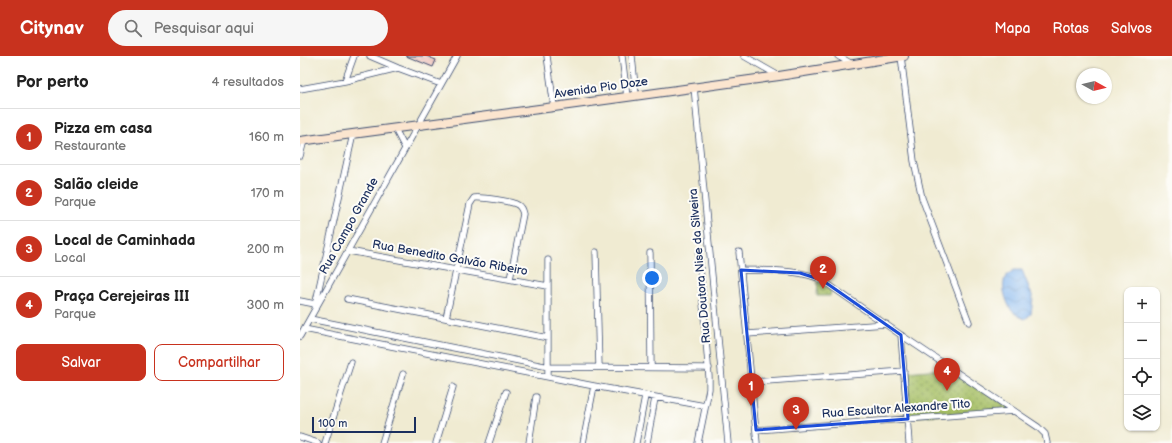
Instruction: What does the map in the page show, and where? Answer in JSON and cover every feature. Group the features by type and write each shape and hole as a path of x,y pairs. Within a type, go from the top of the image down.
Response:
{"street":[{"path":"345,81 354,56"},
{"path":"370,56 442,84"},
{"name":"Rua Campo Grande","path":"300,336 457,56"},
{"path":"547,56 554,107"},
{"path":"622,56 627,97"},
{"path":"632,56 636,96"},
{"path":"744,56 778,76"},
{"path":"838,56 852,64"},
{"path":"900,56 914,161 922,198 969,322"},
{"name":"Avenida Pio Doze","path":"302,141 778,76 852,64 866,59 904,56"},
{"path":"300,89 345,81 398,68"},
{"name":"Rua Doutora Nise da Silveira","path":"694,87 728,443"},
{"path":"395,129 405,148"},
{"path":"313,312 353,134"},
{"path":"300,156 302,141"},
{"path":"446,318 470,204 474,198 482,197 516,204 521,208 523,214 510,279"},
{"name":"Rua Benedito Galvão Ribeiro","path":"348,251 548,286"},
{"path":"596,252 599,367"},
{"path":"739,252 757,443"},
{"path":"650,253 651,367"},
{"path":"698,443 709,389 709,368 699,254"},
{"path":"548,260 548,377"},
{"path":"741,270 800,273 815,276 1038,426 1045,434 1047,441"},
{"path":"347,298 548,338"},
{"path":"300,301 315,304"},
{"path":"310,319 549,367 709,368"},
{"path":"747,334 886,324"},
{"path":"304,329 655,398 705,406"},
{"path":"901,335 909,443"},
{"path":"430,354 432,344"},
{"path":"325,443 351,362"},
{"path":"752,382 904,370"},
{"path":"382,443 404,374"},
{"path":"583,443 594,386"},
{"path":"436,443 453,387"},
{"path":"489,443 506,392"},
{"path":"636,443 645,396"},
{"path":"529,443 536,397"},
{"path":"647,443 655,398"},
{"name":"Rua Escultor Alexandre Tito","path":"756,430 1014,411"},
{"path":"300,437 318,443"}],"highlighted area":[{"path":"741,270 800,273 822,280 901,335 908,419 756,430"}],"green space":[{"path":"818,281 831,291 830,296 817,296"},
{"path":"952,368 1014,410 910,417 906,372"}],"water":[{"path":"1014,270 1022,270 1033,298 1031,314 1025,319 1011,310 1004,293 1004,280"}],"building":[{"path":"406,56 426,56 436,60 433,67"}],"place":[{"name":"Salão cleide","path":"823,289"},
{"name":"Praça Cerejeiras III","path":"947,391"},
{"name":"Pizza em casa","path":"751,406"},
{"name":"Local de Caminhada","path":"796,430"}]}
